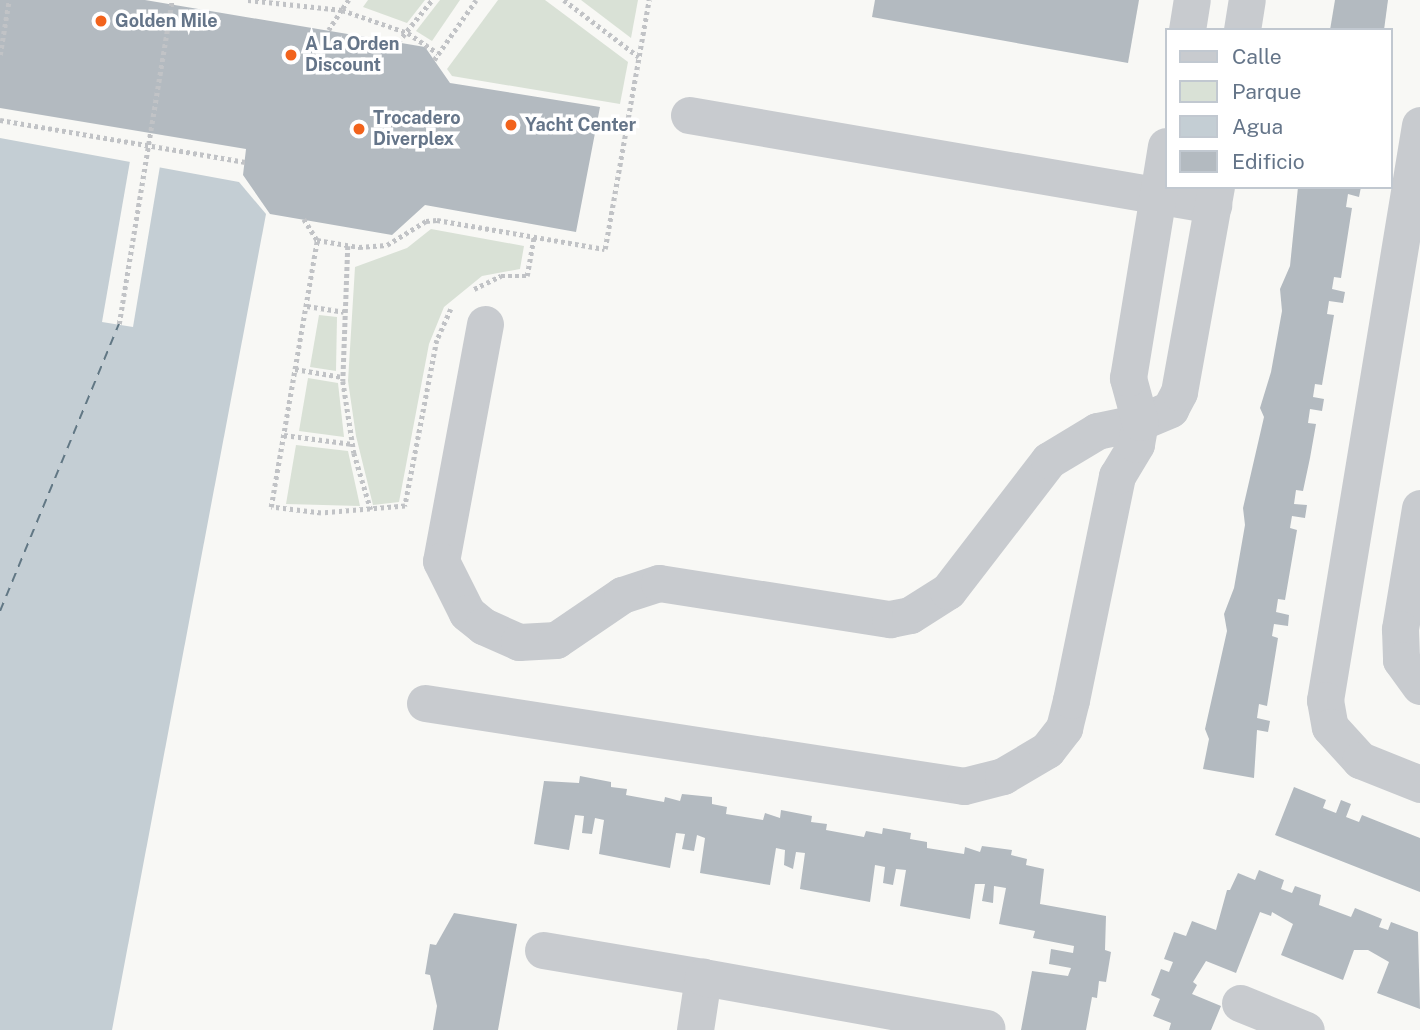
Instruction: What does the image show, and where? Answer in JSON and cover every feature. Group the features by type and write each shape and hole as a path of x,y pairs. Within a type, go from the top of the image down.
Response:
{"lane":[{"path":"1187,28 1192,0"},
{"path":"1242,28 1247,0"},
{"path":"475,310 441,561 467,613 497,635 519,642 555,640 622,595 659,583 866,618 910,615 948,591 1049,460 1097,430 1140,422 1170,409 1179,392 1215,196 1157,196 689,115"},
{"path":"1420,125 1325,700 1330,727 1360,760 1420,784"},
{"path":"425,704 964,786 1003,776 1047,750 1064,728 1117,475 1136,444 1140,422 1128,378 1164,157"},
{"path":"1420,508 1400,629 1401,660 1420,686"},
{"path":"543,950 986,1028"},
{"path":"695,1030 703,977"},
{"path":"1241,1003 1306,1030"}],"path":[{"path":"0,55 9,0"},
{"path":"119,324 172,0"},
{"path":"248,0 342,10 408,33 438,53"},
{"path":"329,30 349,0"},
{"path":"398,42 408,33 432,0"},
{"path":"434,60 475,0"},
{"path":"564,0 639,57"},
{"path":"317,240 348,246 398,242 414,227 437,220 605,249 649,0"},
{"path":"0,120 245,162"},
{"path":"304,219 317,240 271,507 321,513 405,506 440,327 456,303"},
{"path":"475,310 500,276 527,276 534,237"},
{"path":"348,246 342,377 352,444 371,510"},
{"path":"306,306 344,312"},
{"path":"295,369 342,377"},
{"path":"284,436 352,444"}],"green space":[{"path":"368,0 425,0 407,23 363,7"},
{"path":"440,0 460,0 432,41 416,31"},
{"path":"498,0 545,0 628,62 620,104 452,76 447,69"},
{"path":"581,0 638,0 631,38"},
{"path":"431,229 524,246 520,269 482,276 444,307 429,344 399,502 373,505 356,436 348,381 355,267 407,248"},
{"path":"319,315 337,317 336,371 310,367"},
{"path":"308,378 338,383 344,437 299,431"},
{"path":"296,445 348,451 360,506 286,504"}],"water":[{"path":"0,138 239,182 266,214 112,1030 0,1030"}],"pier":[{"path":"130,161 160,166 133,327 102,322"}],"building":[{"name":"Trocadero Diverplex","path":"0,0 145,0 425,47 450,83 600,107 576,232 425,205 392,235 270,214 243,175 246,149 0,108"},
{"path":"875,0 1139,0 1128,63 872,17"},
{"path":"1335,0 1388,0 1384,28 1330,28"},
{"path":"1298,189 1361,189 1359,197 1348,194 1346,207 1352,208 1341,278 1334,277 1332,289 1345,292 1343,303 1329,301 1327,314 1334,315 1322,385 1315,384 1313,397 1324,399 1322,411 1310,409 1308,423 1316,424 1303,491 1296,490 1294,504 1307,505 1305,518 1292,516 1290,528 1297,530 1285,600 1278,599 1276,612 1289,615 1288,626 1274,624 1272,636 1278,638 1267,706 1259,704 1257,718 1270,721 1268,732 1257,730 1254,778 1203,769 1209,739 1205,729 1227,631 1224,614 1234,588 1245,525 1243,508 1264,417 1260,408 1271,372 1282,311 1280,289 1290,266"},
{"path":"580,776 611,782 611,787 627,789 626,795 664,802 665,797 680,801 682,794 712,797 712,804 727,807 726,814 763,820 765,813 780,818 781,810 812,816 811,822 827,824 826,830 864,837 866,831 882,834 883,828 911,833 910,839 927,842 927,848 964,854 965,847 980,852 982,846 1012,850 1011,855 1027,859 1026,865 1044,869 1040,904 1106,916 1105,950 1111,952 1106,982 1099,981 1097,998 1092,997 1086,1030 1021,1030 1032,971 1068,976 1071,968 1049,964 1051,949 1073,953 1074,946 1033,938 1035,931 999,924 1006,888 994,886 993,903 982,901 985,884 975,884 970,919 900,906 906,870 896,869 893,885 883,883 885,867 875,865 870,902 800,889 805,853 796,852 793,869 784,865 785,850 776,848 770,885 700,873 705,838 697,835 694,851 682,849 685,834 676,833 670,868 599,854 604,820 595,818 592,834 582,833 584,816 575,815 569,850 534,844 544,781 579,783"},
{"path":"1294,787 1326,800 1323,808 1336,813 1341,800 1351,804 1346,817 1359,822 1362,815 1420,838 1420,892 1275,835"},
{"path":"1259,870 1284,880 1281,889 1292,893 1295,886 1321,895 1319,905 1351,917 1355,908 1382,919 1379,927 1388,930 1391,922 1418,932 1420,1009 1377,993 1389,962 1368,950 1354,950 1343,980 1281,955 1293,924 1272,912 1271,916 1260,912 1236,973 1206,961 1193,982 1197,985 1192,994 1221,1006 1211,1030 1169,1030 1171,1023 1153,1016 1160,999 1151,995 1161,969 1169,972 1173,962 1164,959 1174,932 1186,936 1192,921 1216,930 1227,890 1230,890 1238,873 1255,880"},
{"path":"454,913 517,924 498,1030 433,1030 437,1006 430,975 425,974 430,944 436,945"}],"ferry route":[{"path":"0,611 119,324"}],"place":[{"name":"Golden Mile","path":"101,21"},
{"name":"A La Orden Discount","path":"291,55"},
{"name":"Yacht Center","path":"511,125"},
{"name":"Trocadero Diverplex","path":"359,129"}]}
